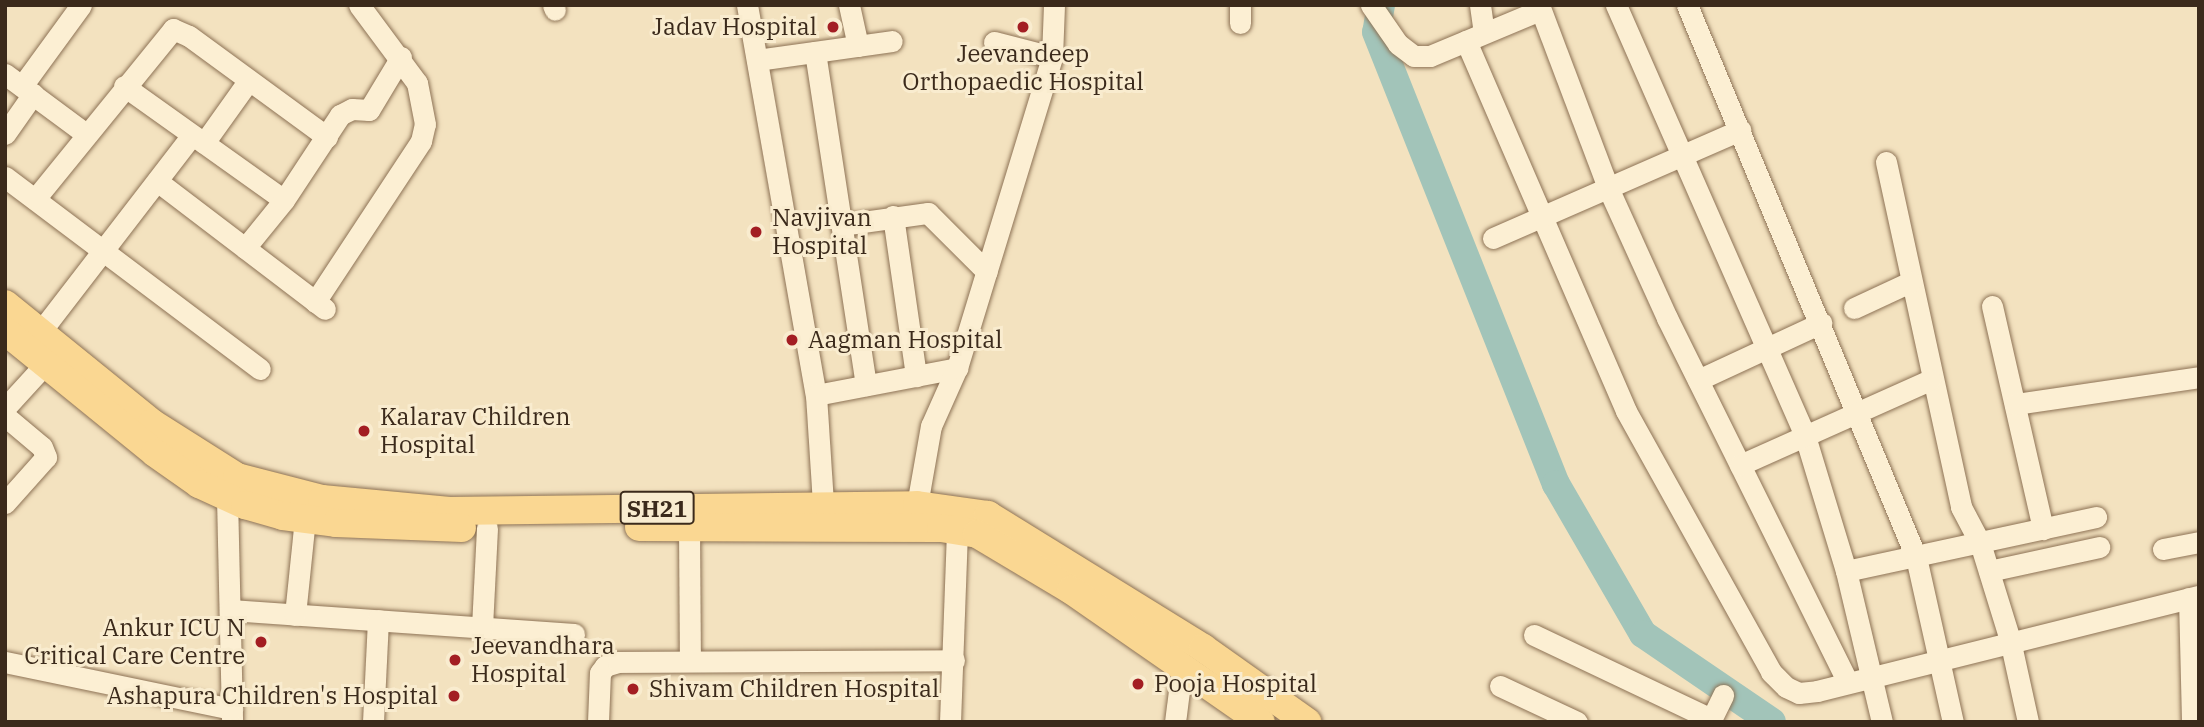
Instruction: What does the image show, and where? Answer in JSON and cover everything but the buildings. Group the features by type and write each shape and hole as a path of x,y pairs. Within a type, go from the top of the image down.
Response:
{"main road":[{"name":"SH21","path":"5,304 152,423 237,477 322,499 449,511 824,517 957,529 1001,546 1257,720"},
{"name":"SH21","path":"5,331 47,362 155,453 228,497 305,519 421,529 689,527 824,517 917,505 966,509 1008,524 1203,648 1307,722"}],"street":[{"path":"5,134 20,85 81,5"},
{"path":"157,181 321,306 421,141 424,104 401,57 359,5"},
{"path":"747,5 816,395 824,517"},
{"path":"849,5 858,46"},
{"path":"917,505 931,426 957,369 1052,57 1054,5"},
{"path":"1371,5 1398,44 1414,56 1430,56 1539,8 1609,190 1698,380 1848,683"},
{"path":"1480,5 1475,37 1539,219 1626,411 1771,672 1799,693 2194,597 2192,722"},
{"path":"1616,5 1805,436 1846,571 1882,722"},
{"path":"1687,5 1859,412 1916,557 1953,722"},
{"path":"35,199 124,86 173,29 327,136"},
{"path":"757,60 892,41"},
{"path":"994,42 1052,57"},
{"path":"815,52 866,385"},
{"path":"245,248 284,200 345,110 369,110 401,57"},
{"path":"41,331 157,181 249,80"},
{"path":"20,85 86,134"},
{"path":"124,86 284,200"},
{"path":"1493,237 1609,190 1740,130"},
{"path":"1886,162 1930,380 1961,507 1980,543 1989,571 2010,640 2028,722"},
{"path":"5,177 260,369"},
{"path":"841,225 928,213 986,272"},
{"path":"893,216 916,376"},
{"path":"1854,309 1910,282"},
{"path":"1992,306 2043,529"},
{"path":"1698,380 1821,323"},
{"path":"5,408 47,362"},
{"path":"816,395 957,369"},
{"path":"2015,404 2199,377"},
{"path":"1740,465 1930,380"},
{"path":"5,416 42,447 46,457 5,503"},
{"path":"5,662 232,715 228,497"},
{"path":"1846,571 2096,517"},
{"path":"295,614 305,519"},
{"path":"689,527 690,661"},
{"path":"482,627 487,528"},
{"path":"950,722 957,529"},
{"path":"2163,549 2199,542"},
{"path":"1989,571 2099,547"},
{"path":"230,610 574,634"},
{"path":"373,722 378,620"},
{"path":"1534,635 1711,720 1723,695"},
{"path":"598,722 600,673 605,666 690,661 954,660"},
{"path":"1175,722 1182,667"},
{"path":"1500,686 1577,722"}],"waterway":[{"path":"1381,5 1376,32 1556,484 1643,634 1772,722"}],"place":[{"name":"Jadav Hospital","path":"833,27"},
{"name":"Jeevandeep Orthopaedic Hospital","path":"1023,27"},
{"name":"Navjivan Hospital","path":"756,232"},
{"name":"Aagman Hospital","path":"792,340"},
{"name":"Kalarav Children Hospital","path":"364,431"},
{"name":"Ankur ICU N Critical Care Centre","path":"261,642"},
{"name":"Jeevandhara Hospital","path":"455,660"},
{"name":"Pooja Hospital","path":"1138,684"},
{"name":"Shivam Children Hospital","path":"633,689"},
{"name":"Ashapura Children's Hospital","path":"454,696"}]}
